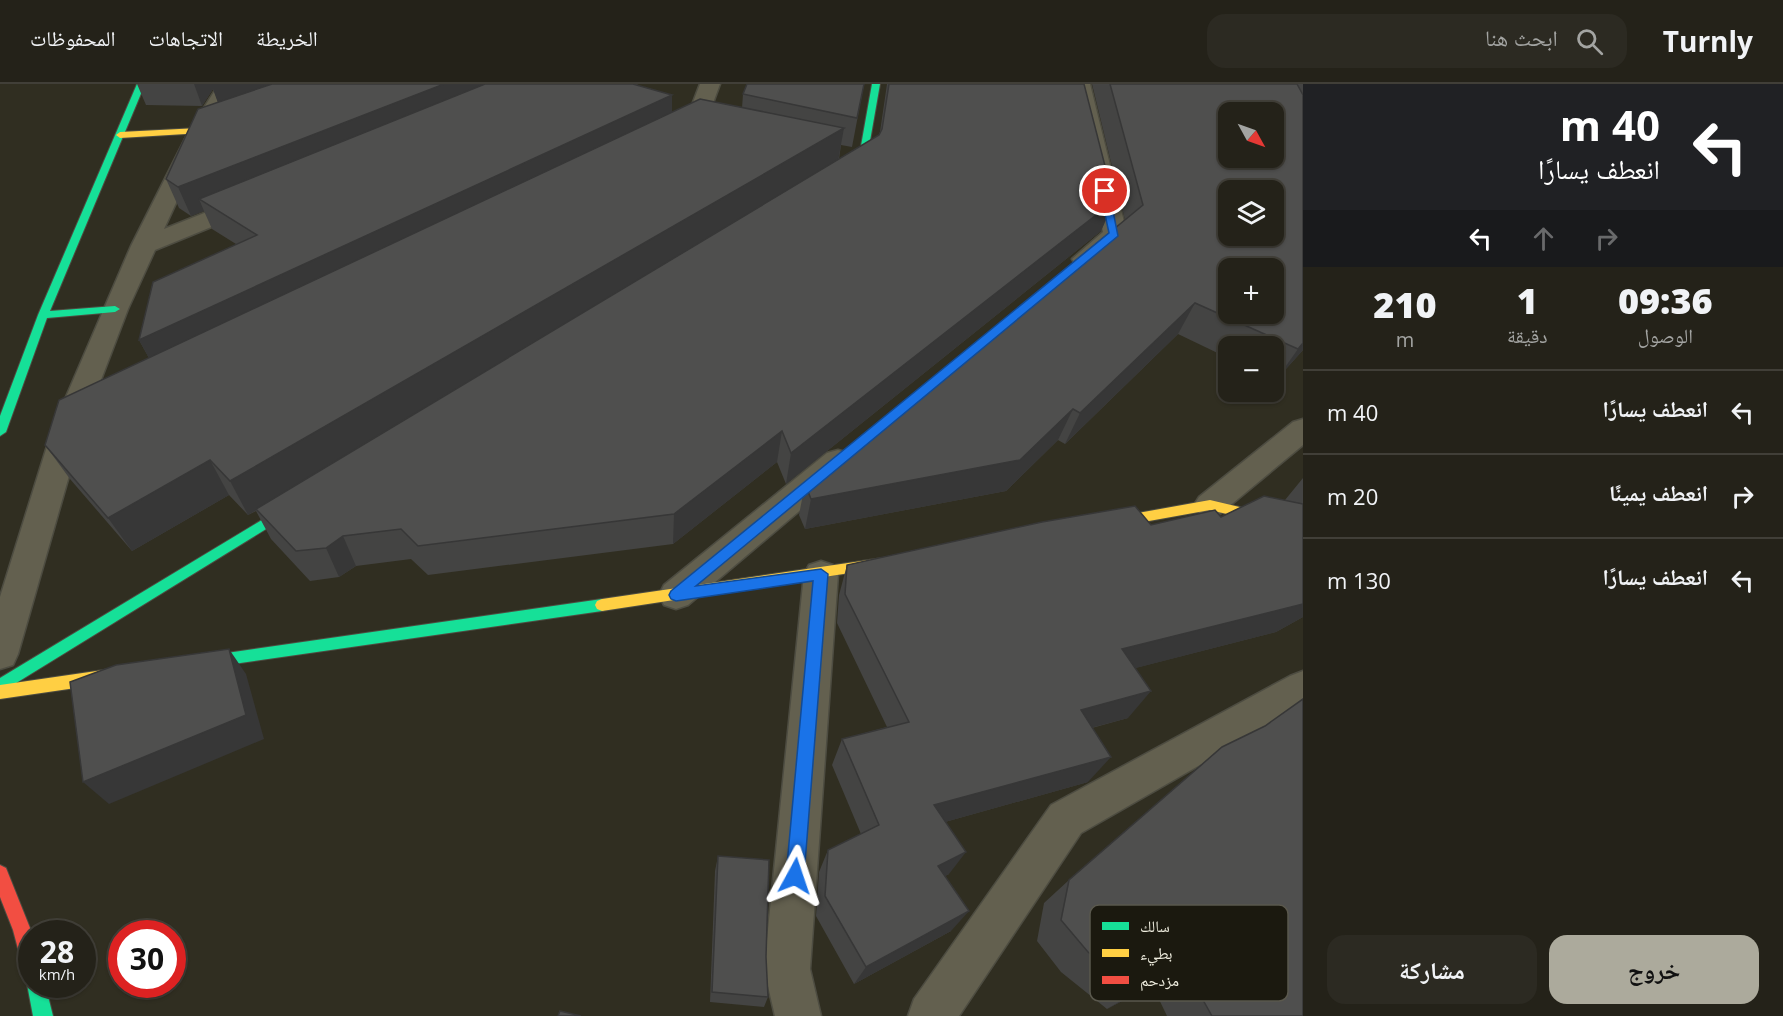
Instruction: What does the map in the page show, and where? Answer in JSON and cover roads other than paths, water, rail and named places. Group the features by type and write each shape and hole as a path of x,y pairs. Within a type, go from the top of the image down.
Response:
{"street":[{"path":"0,432 43,315 141,84"},
{"path":"0,654 68,427 115,309 142,246 199,131 229,84"},
{"path":"707,125 710,84"},
{"path":"823,183 863,158 876,84"},
{"path":"1069,271 1114,234 1080,84"},
{"path":"662,113 707,125"},
{"path":"120,135 199,131 233,119"},
{"path":"653,143 707,125"},
{"path":"830,151 863,158"},
{"path":"142,246 264,197"},
{"path":"43,315 115,309"},
{"path":"68,427 100,412"},
{"path":"1210,505 1303,429"},
{"path":"676,595 859,444"},
{"path":"0,686 315,493"},
{"path":"1080,528 1210,505 1303,527"},
{"path":"178,666 821,574 903,560"},
{"path":"798,1016 788,969 821,574"},
{"path":"0,692 130,673"},
{"path":"931,1016 1066,819 1303,687"},
{"path":"0,874 18,920"},
{"path":"40,998 44,1016"}]}
